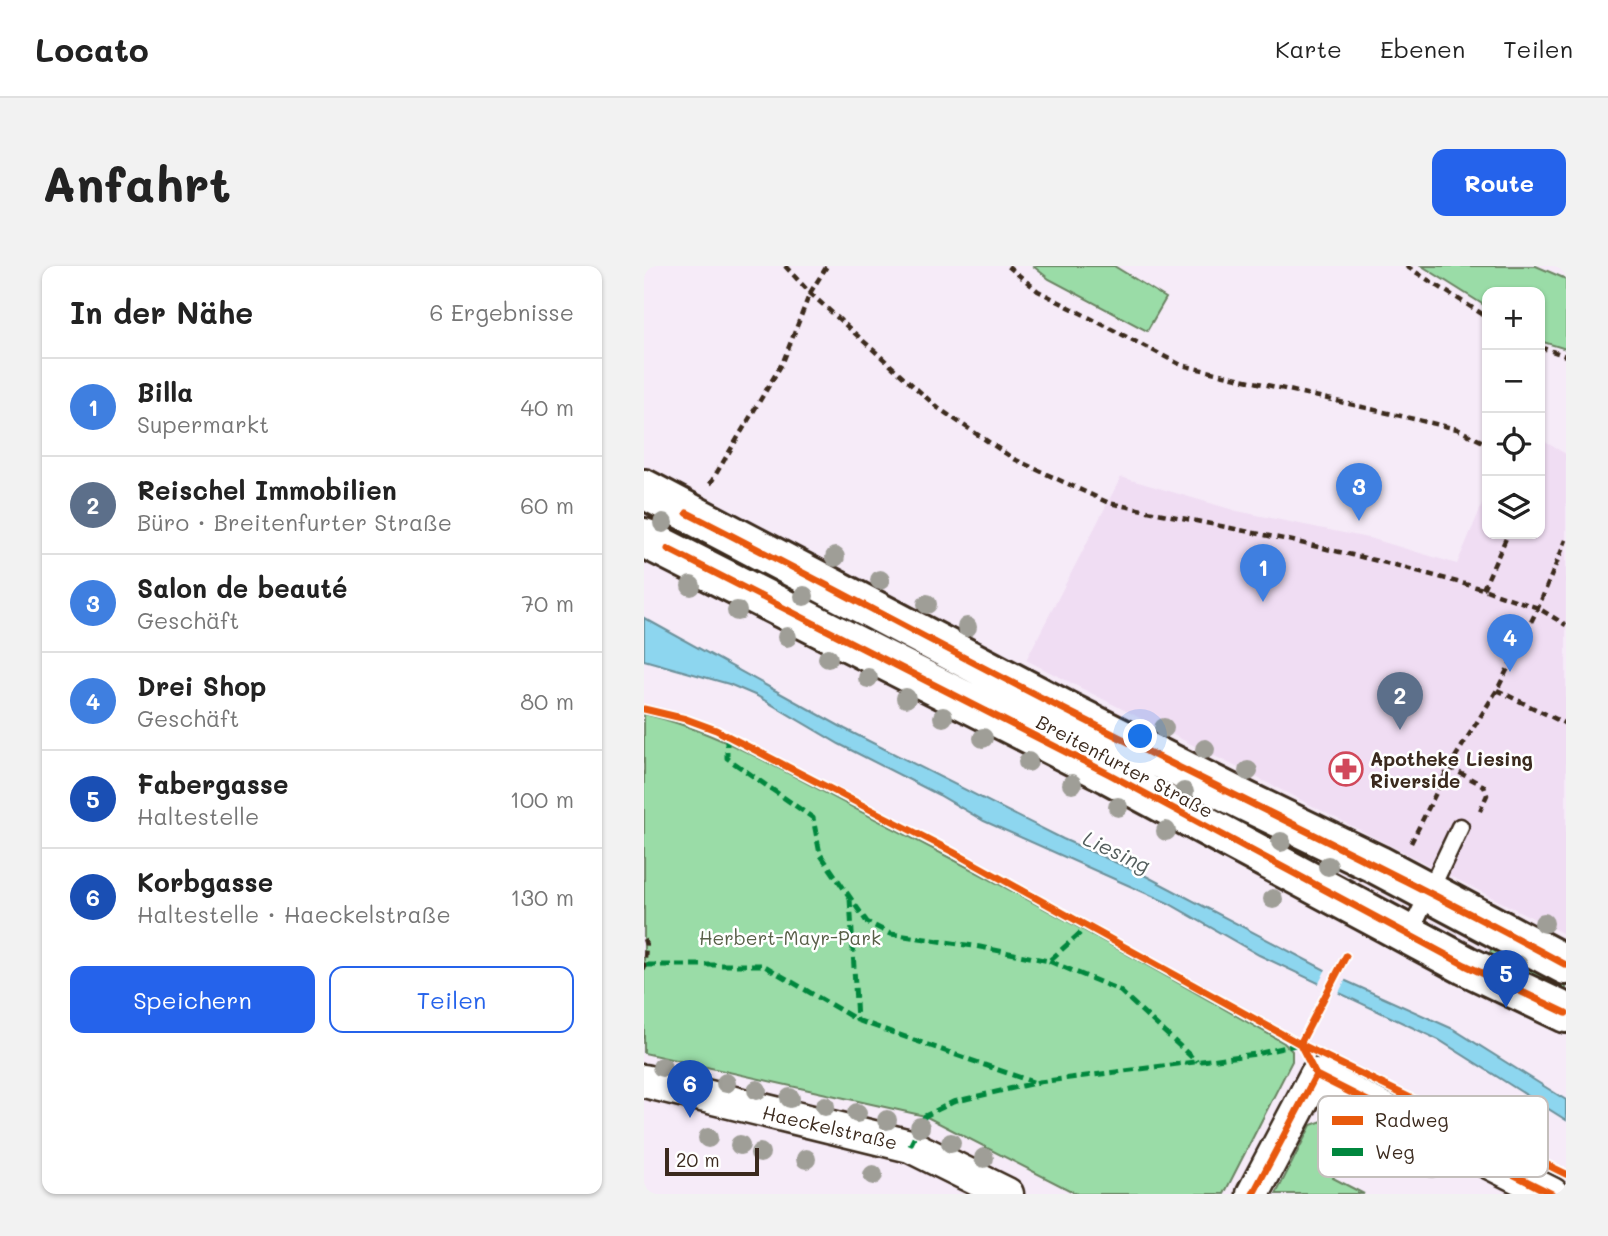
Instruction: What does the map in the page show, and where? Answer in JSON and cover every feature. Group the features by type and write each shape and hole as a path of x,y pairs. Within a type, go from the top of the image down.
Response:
{"main road":[{"name":"Breitenfurter Straße","path":"644,489 1068,712 1429,892 1566,965"},
{"path":"719,574 735,537"},
{"name":"Breitenfurter Straße","path":"644,538 1109,774 1409,935 1566,1013"}],"street":[{"path":"1253,1194 1316,1075 1358,1096"},
{"name":"Haeckelstraße","path":"644,1081 910,1146 1007,1194"},
{"path":"1518,1177 1552,1194"}],"lane":[{"path":"1409,935 1429,892 1467,824"}],"path":[{"path":"785,266 810,293 938,408 1014,459 1109,503 1284,538 1483,589 1538,608 1566,625"},
{"path":"717,491 709,486 783,362 810,293 827,266"},
{"path":"1009,266 1038,291 1181,365 1457,429 1482,442"},
{"path":"1406,266 1482,314"},
{"path":"1545,349 1566,356"},
{"path":"1483,589 1506,539"},
{"path":"1418,829 1449,767 1497,690 1538,608 1566,540"},
{"path":"1497,690 1566,724"},
{"path":"1449,767 1484,786 1487,795 1467,824"},
{"path":"644,940 644,971"}],"shaded area":[{"path":"1545,442 1566,454 1566,935 1026,660 1121,477 1237,511 1373,539 1457,564 1482,505 1482,539 1545,539"}],"green space":[{"path":"1033,266 1114,266 1166,298 1147,331 1049,279"},
{"path":"1422,266 1536,266 1566,279 1566,349 1545,343 1545,287 1482,287 1482,304"},
{"name":"Herbert-Mayr-Park","path":"644,714 699,731 779,768 1018,894 1284,1043 1292,1051 1292,1061 1224,1194 1077,1194 925,1116 644,1053"},
{"path":"1495,944 1566,980 1566,993 1489,954"},
{"path":"1318,1122 1318,1177 1334,1177 1364,1194 1276,1194 1311,1125"}],"water":[{"name":"Liesing","path":"644,618 845,729 1063,839 1144,875 1346,981 1453,1029 1566,1100 1566,1120 1548,1109 1548,1096 1528,1096 1439,1040 1259,955 1168,903 984,821 839,744 757,696 729,684 644,660"}],"pier":[{"path":"1327,967 1347,977 1337,996 1317,987"}],"marked path":[{"path":"727,736 727,758 813,818 820,854 867,922 891,934 980,947 1049,961 1088,926"},
{"path":"850,898 857,1020"},
{"path":"1049,961 1119,990 1197,1062"},
{"path":"646,965 763,965 857,1020 1033,1082"},
{"path":"910,1146 925,1116 953,1102 1039,1082 1256,1054 1300,1044"}],"cycle path":[{"path":"687,513 1035,695 1387,871 1566,965"},
{"path":"668,549 1109,774 1465,965 1566,1013"},
{"path":"644,709 686,719 716,730 953,852 1300,1044 1316,1075 1358,1096"},
{"path":"1346,956 1300,1044 1406,1096"},
{"path":"1253,1194 1316,1075"},
{"path":"1548,1165 1566,1174"},
{"path":"1518,1177 1552,1194"}],"place":[{"name":"Salon de beauté","path":"1359,521"},
{"name":"Billa","path":"1263,602"},
{"name":"Drei Shop","path":"1510,672"},
{"name":"Reischel Immobilien","path":"1400,730"},
{"name":"Apotheke Liesing Riverside","path":"1346,769"},
{"name":"Fabergasse","path":"1506,1008"},
{"name":"Korbgasse","path":"690,1118"}]}
